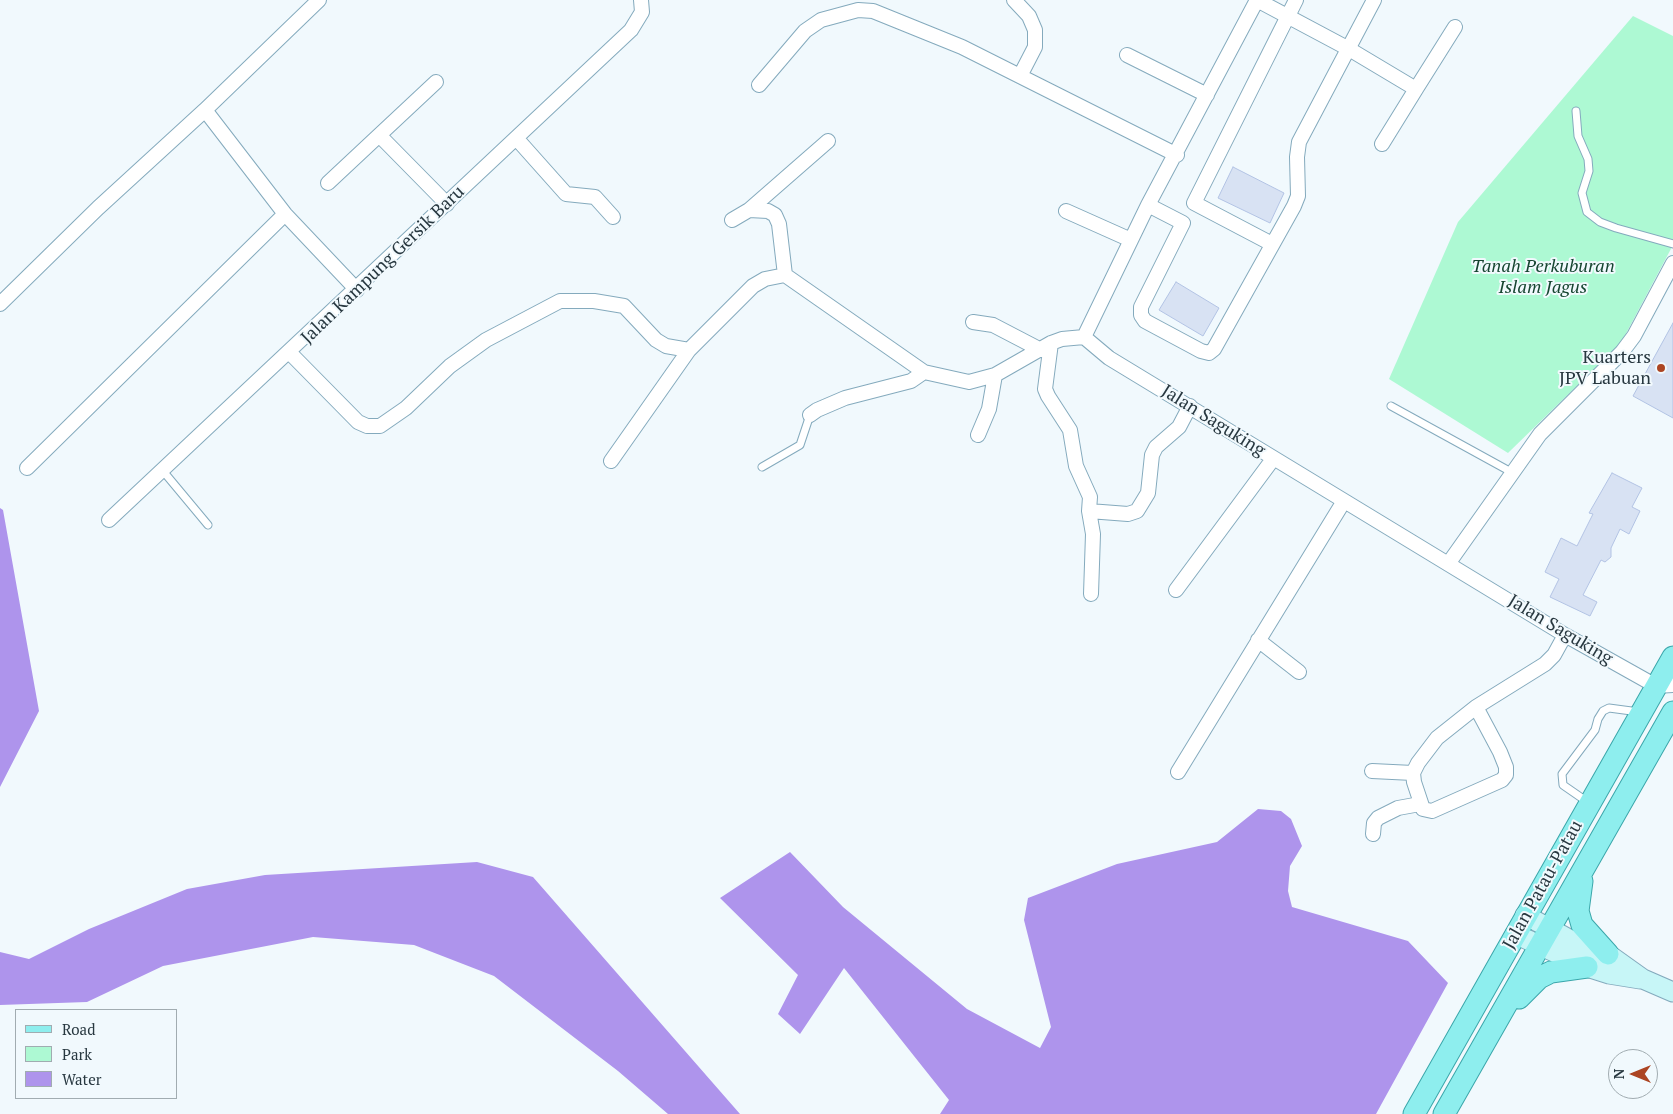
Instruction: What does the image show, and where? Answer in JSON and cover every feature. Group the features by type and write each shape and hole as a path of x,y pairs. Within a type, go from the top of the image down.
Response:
{"main road":[{"name":"Jalan Patau-Patau","path":"1414,1114 1641,712 1665,685 1673,657"},
{"name":"Jalan Patau-Patau","path":"1444,1114 1673,712"},
{"path":"1584,869 1578,911 1582,925 1608,954 1643,979 1673,992"},
{"path":"1525,915 1545,937 1587,967 1609,974 1643,979"},
{"path":"1515,934 1545,937 1578,944 1608,954"},
{"path":"1499,1019 1539,978 1551,972 1587,967"}],"street":[{"path":"0,304 98,208 205,110 319,0"},
{"name":"Jalan Kampung Gersik Baru","path":"109,520 290,353 631,30 642,12 642,0"},
{"path":"1014,0 1029,16 1035,30 1035,47 1020,76"},
{"path":"611,461 689,350 753,286 765,279 784,275 924,372 968,382 995,375 1062,339 1084,337 1148,205 1177,155 1257,0 1349,49 1416,89"},
{"path":"1296,0 1141,308 1141,315 1145,321 1201,351 1209,353 1214,349 1298,196 1296,157 1300,142 1374,0"},
{"path":"759,85 805,31 821,20 858,10 882,13 962,47 1177,155"},
{"path":"1382,144 1455,27"},
{"path":"1127,55 1208,95"},
{"path":"328,183 436,82"},
{"path":"205,110 285,214 357,290"},
{"path":"380,136 447,204"},
{"path":"517,139 566,194 595,197 613,217"},
{"path":"732,220 749,210 828,140"},
{"path":"1194,203 1272,244"},
{"path":"1148,205 1184,223"},
{"path":"749,210 768,211 775,215 779,224 784,275"},
{"path":"1066,211 1131,240"},
{"path":"27,468 285,214"},
{"path":"1448,564 1540,434 1607,369 1634,336 1673,262"},
{"path":"290,353 358,422 367,426 380,426 406,408 450,366 486,340 560,301 594,301 624,306 656,340 666,346 689,350"},
{"path":"973,322 993,325 1046,347"},
{"name":"Jalan Saguking","path":"1084,337 1109,358 1564,635 1665,685"},
{"path":"1046,347 1046,388 1048,396 1070,430 1076,466 1090,497 1089,511 1093,534 1091,594"},
{"path":"810,416 817,410 844,398 911,382 924,372"},
{"path":"978,435 989,409 995,375"},
{"path":"1089,511 1128,514 1137,511 1148,493 1152,455 1156,447 1179,427 1190,406"},
{"path":"1176,590 1273,459"},
{"path":"1178,772 1344,501"},
{"path":"1476,707 1500,752 1506,767 1506,775 1502,780 1432,810 1423,809 1420,804 1414,773 1418,763 1438,738 1476,707 1545,664 1554,654 1564,635"},
{"path":"1258,640 1299,672"},
{"path":"1372,771 1414,773"},
{"path":"1373,834 1374,823 1378,818 1398,808 1420,804"}],"lane":[{"path":"1576,111 1578,136 1588,159 1589,171 1582,193 1587,212 1600,222 1616,228 1673,244"},
{"path":"1391,406 1513,473"},
{"path":"762,467 800,445 810,416"},
{"path":"163,471 208,525"},
{"path":"1589,803 1563,785 1562,774 1595,730 1603,711 1609,708 1641,712"}],"green space":[{"name":"Tanah Perkuburan Islam Jagus","path":"1633,16 1673,36 1673,245 1621,343 1508,453 1389,379 1458,222"}],"water":[{"path":"0,508 3,510 39,711 0,787"},
{"path":"1258,809 1281,811 1291,819 1302,846 1290,866 1288,891 1292,907 1408,941 1448,983 1376,1114 940,1114 949,1100 844,968 800,1034 778,1014 798,975 720,898 790,852 843,907 967,1009 1040,1048 1051,1027 1024,920 1028,898 1117,864 1217,842"},
{"path":"477,862 533,877 740,1114 668,1114 618,1071 494,976 414,945 313,937 163,966 87,1002 0,1005 0,952 29,959 89,929 187,889 265,875"}],"building":[{"path":"1233,167 1284,193 1270,223 1218,198"},
{"path":"1176,282 1219,308 1203,336 1159,310"},
{"name":"Kuarters JPV Labuan","path":"1673,323 1673,418 1633,396"},
{"path":"1612,473 1642,488 1632,507 1640,511 1629,534 1620,529 1611,548 1611,557 1605,562 1601,560 1583,595 1597,602 1590,616 1550,597 1559,579 1545,572 1561,538 1577,546 1593,514 1589,513"}],"place":[{"name":"Kuarters JPV Labuan","path":"1661,368"}]}
